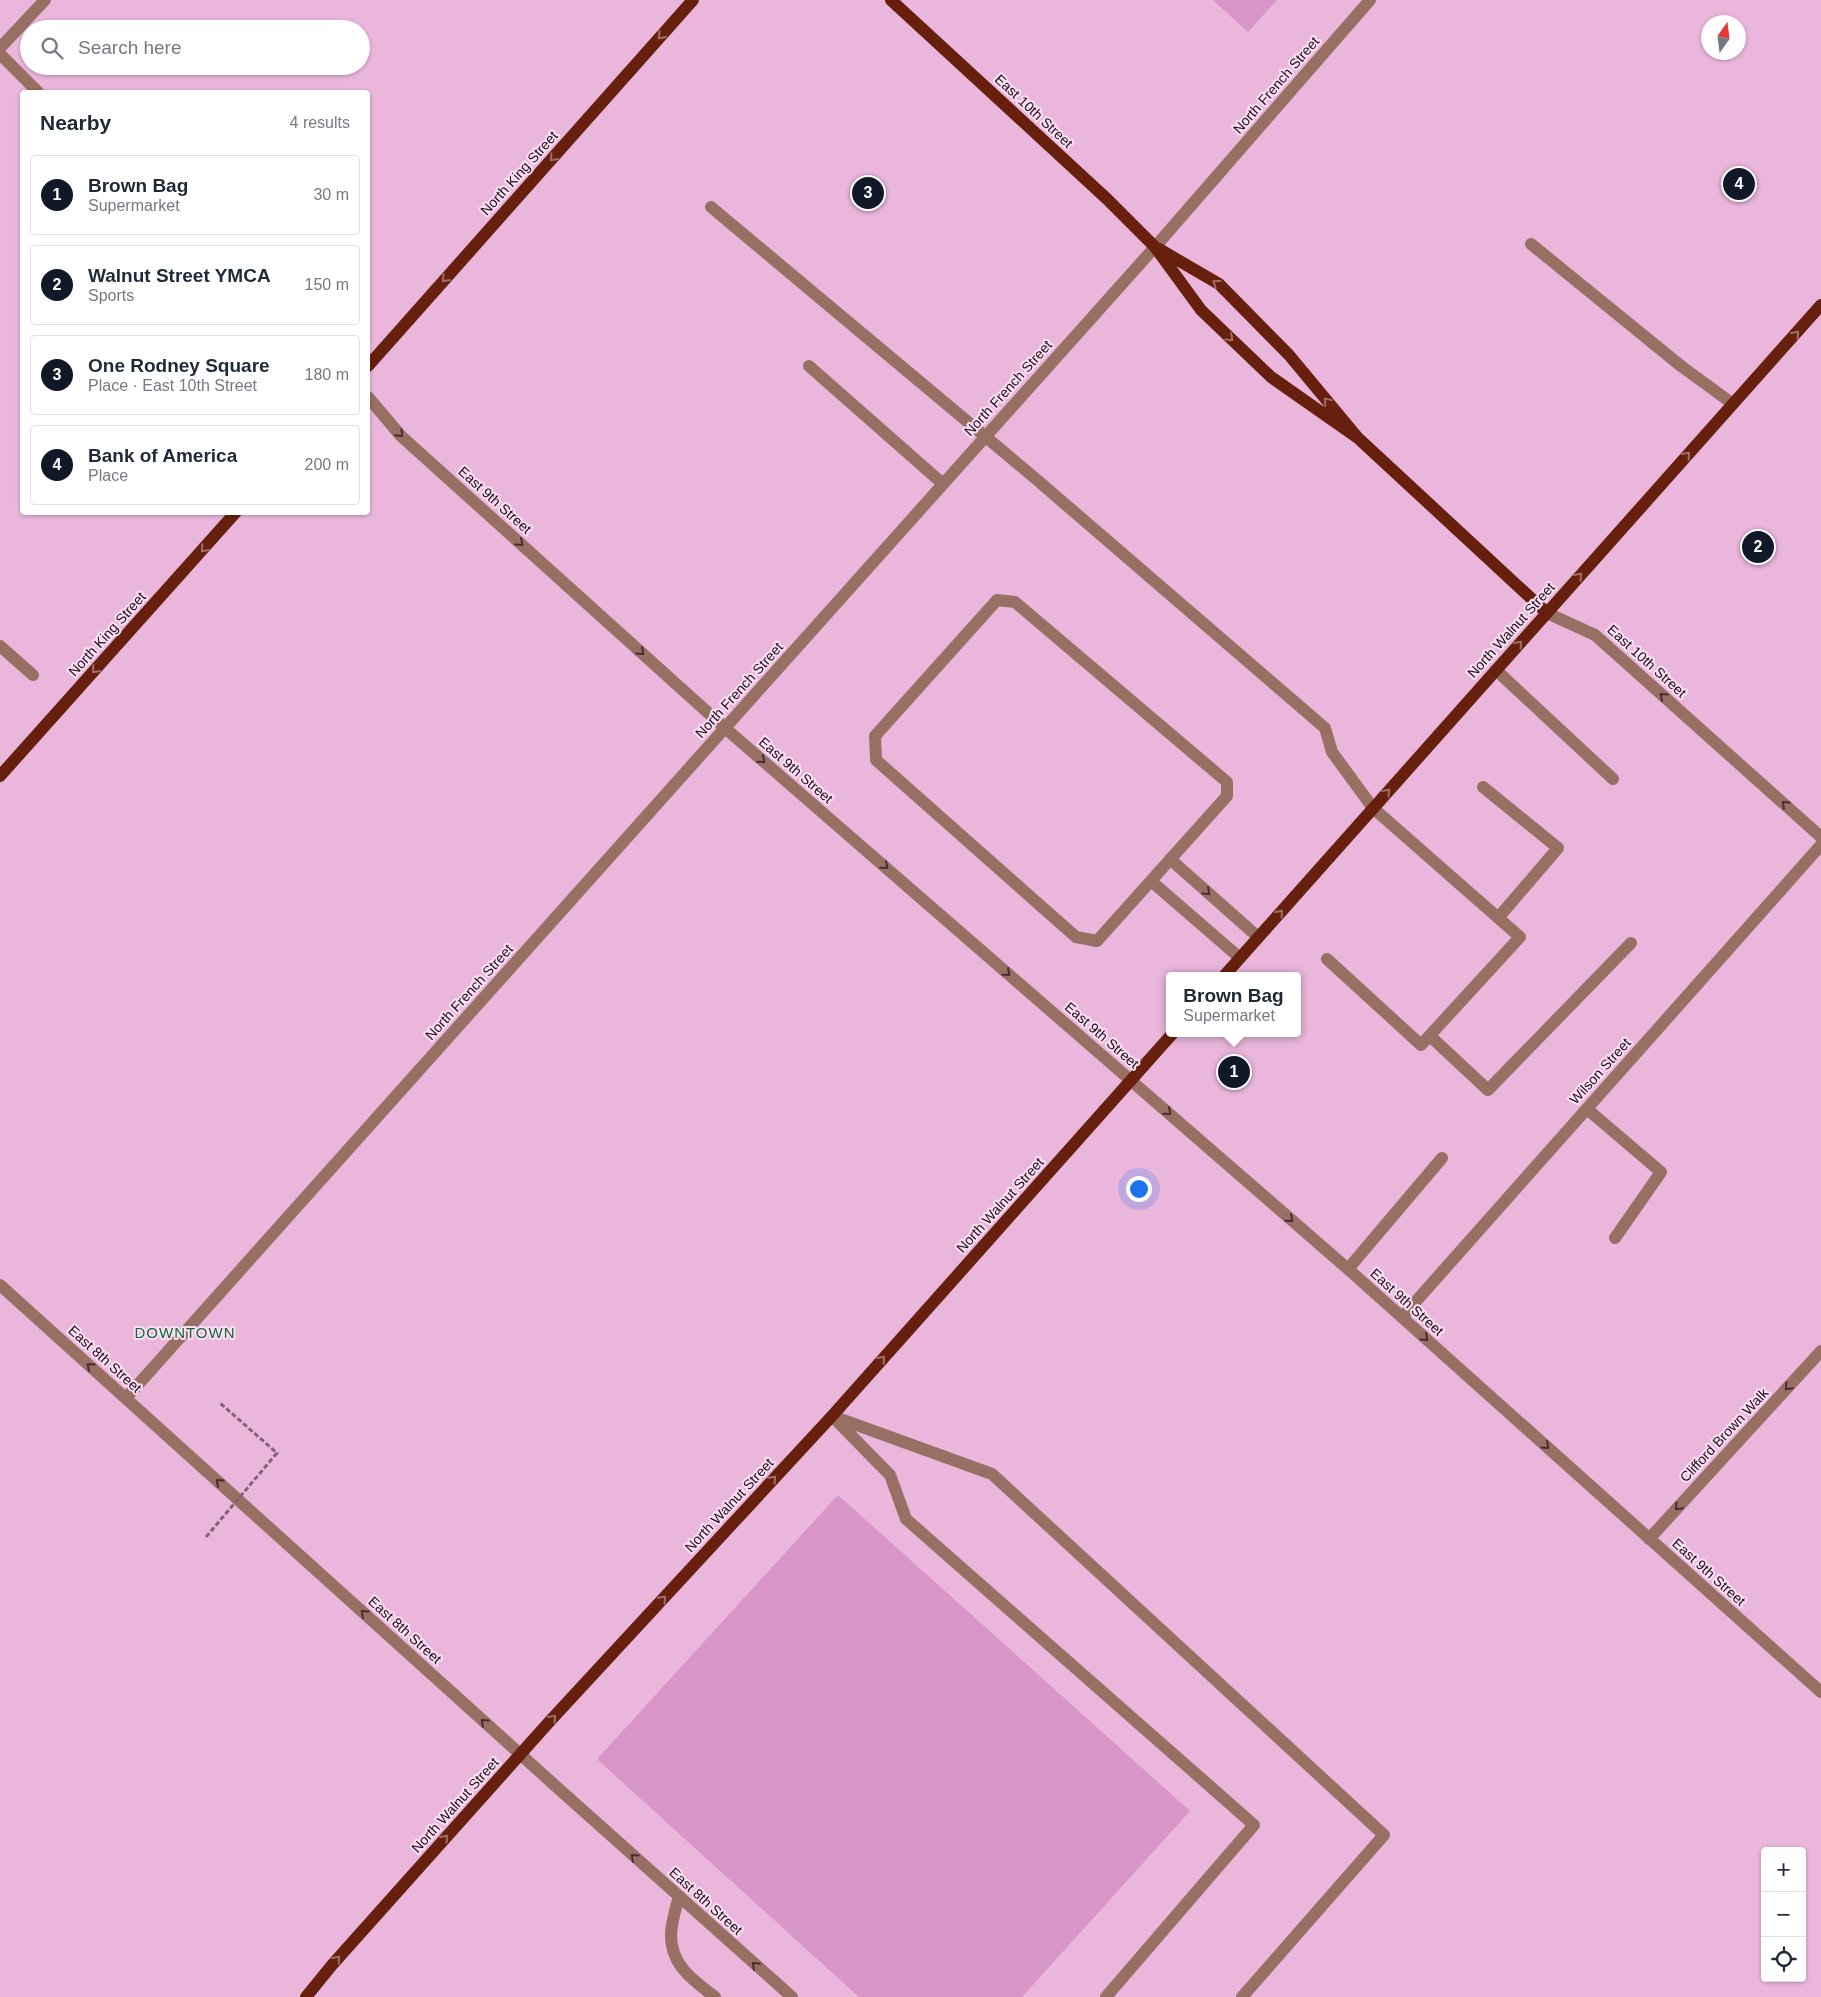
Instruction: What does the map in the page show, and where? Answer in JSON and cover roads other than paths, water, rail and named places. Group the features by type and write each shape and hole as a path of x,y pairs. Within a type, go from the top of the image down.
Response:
{"main road":[{"name":"North King Street","path":"370,364 694,0"},
{"name":"East 10th Street","path":"891,0 1107,199 1155,247 1201,310 1271,377 1358,438"},
{"name":"East 10th Street","path":"1155,247 1219,284 1289,355 1358,438 1546,612"},
{"name":"North Walnut Street","path":"1228,972 1821,305"},
{"name":"North King Street","path":"0,776 233,515"},
{"name":"North Walnut Street","path":"306,1997 520,1755 832,1416 1169,1037"}],"street":[{"path":"26,20 45,0"},
{"name":"North French Street","path":"126,1398 1155,247 1370,0"},
{"path":"0,48 20,27"},
{"path":"0,54 20,74"},
{"path":"21,75 36,90"},
{"path":"711,208 1044,486 1325,728 1332,752 1373,808 1520,937 1421,1045 1327,959"},
{"path":"1532,244 1681,366 1733,404"},
{"path":"809,366 943,484"},
{"name":"East 9th Street","path":"370,399 401,436 725,728 1348,1269 1821,1692"},
{"path":"997,600 1015,602 1228,782 1227,796 1170,859 1097,941 1076,938 876,760 875,736 997,600"},
{"name":"East 10th Street","path":"1546,612 1595,635 1821,837"},
{"path":"0,646 33,676"},
{"path":"1496,670 1613,779"},
{"path":"1483,787 1558,848 1498,918"},
{"name":"Wilson Street","path":"1402,1317 1821,845"},
{"path":"1170,859 1258,937"},
{"path":"1151,881 1240,958"},
{"path":"1430,1036 1488,1090 1631,943"},
{"path":"1587,1109 1661,1172 1615,1238"},
{"path":"1348,1269 1442,1158"},
{"name":"East 8th Street","path":"0,1284 788,1996"},
{"name":"Clifford Brown Walk","path":"1649,1538 1821,1351"},
{"path":"832,1416 890,1475 906,1519 1254,1825 1106,1997"},
{"path":"832,1416 992,1474 1384,1835 1242,1997"},
{"path":"679,1896 671,1935 675,1956 686,1975 715,1997"}],"place":[{"name":"Bank of America","path":"1739,184"},
{"name":"One Rodney Square","path":"868,193"},
{"name":"Walnut Street YMCA","path":"1758,547"},
{"name":"Brown Bag","path":"1234,1072"}],"district":[{"name":"DOWNTOWN","path":"185,1333"}]}
